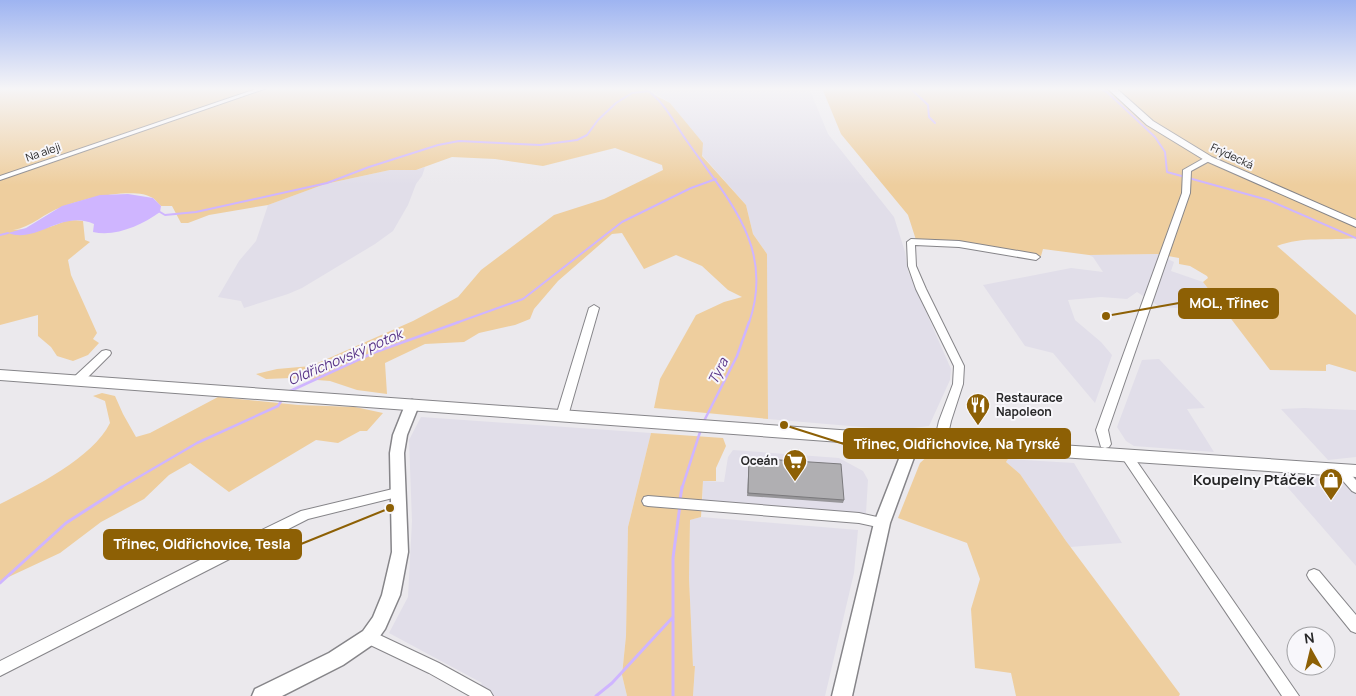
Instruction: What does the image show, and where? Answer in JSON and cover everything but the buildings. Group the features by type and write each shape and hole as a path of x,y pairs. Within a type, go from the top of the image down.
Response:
{"main road":[{"name":"Frýdecká","path":"1147,120 1209,159 1356,224"},
{"path":"0,375 1348,471"}],"street":[{"name":"Na aleji","path":"0,178 169,120"},
{"path":"1105,444 1102,430 1186,193 1185,178 1187,170 1209,159"},
{"path":"940,443 945,421 958,384 960,366 921,289 912,266 911,242 959,244 1036,257"},
{"path":"562,416 594,308"},
{"path":"78,380 106,353"},
{"path":"262,696 336,659 369,637 379,623 390,595 400,552 397,453 400,435 412,405"},
{"path":"842,696 882,523 913,441"},
{"path":"1127,456 1290,696"},
{"path":"1348,471 1356,488"},
{"path":"0,670 203,565 306,515 397,493"},
{"path":"648,501 859,518 882,523"},
{"path":"1314,575 1356,626"},
{"path":"369,637 434,668 485,696"}],"shaded area":[{"path":"0,120 684,120 703,143 702,156 746,205 753,234 767,254 768,419 654,408 660,379 696,315 724,302 742,297 728,290 702,266 676,255 644,269 622,233 612,234 558,281 534,309 530,319 515,325 479,333 464,342 425,344 385,363 387,394 357,390 330,381 291,378 266,379 256,374 277,369 311,366 413,321 458,297 481,270 554,215 604,199 663,170 662,165 615,148 543,166 495,159 452,157 416,170 390,170 325,184 268,205 209,215 188,223 181,223 172,206 161,206 153,198 145,195 121,193 94,197 62,207 26,226 13,230 41,229 66,221 83,221 85,240 90,242 68,260 71,275 97,333 93,339 99,343 88,355 73,361 57,356 51,347 38,336 38,315 0,325"},
{"path":"681,120 822,120 828,134 894,217 905,252 908,271 951,369 950,380 929,426 897,430 768,419 767,254 753,234 746,205 702,155"},
{"path":"835,120 1143,120 1206,160 1356,227 1356,238 1306,240 1277,246 1356,315 1356,372 1329,364 1326,365 1326,371 1270,370 1203,282 1208,278 1207,276 1190,266 1179,264 1179,258 1157,254 1089,255 1043,249 1041,256 966,243 916,240 908,215 841,134"},
{"path":"1151,120 1356,120 1356,222 1212,158"},
{"path":"425,167 408,205 393,231 375,244 302,288 288,294 244,308 241,301 218,297 239,261 256,241 268,205 325,184 390,170 416,170"},
{"path":"128,194 153,198 161,206 160,212 128,229 111,233 93,232 94,224 71,221 29,234 8,233 26,228 62,206 100,195"},
{"path":"1157,254 1174,262 1171,271 1203,282 1224,311 1160,307 1137,292 1127,299 1101,297 1068,300 1075,320 1101,342 1112,355 1095,403 1053,353 1025,346 983,285 1071,268 1103,272 1093,257 1089,255"},
{"path":"1159,359 1205,408 1187,409 1214,452 1134,446 1126,441 1117,427 1142,360"},
{"path":"102,393 115,396 136,437 150,433 218,397 298,405 355,407 383,413 367,431 360,431 338,443 316,440 229,492 190,463 169,475 144,499 101,522 60,553 0,581 0,504 77,460 102,436 110,423 105,401 93,396"},
{"path":"1281,409 1356,410 1356,457 1328,460"},
{"path":"421,417 651,433 628,527 626,636 622,675 627,696 471,696 482,683 389,633 408,597 412,521 409,440"},
{"path":"651,433 723,438 726,446 716,468 716,481 703,481 701,517 690,520 689,578 693,666 695,666 693,696 627,696 622,675 626,636 628,527"},
{"path":"733,450 839,458 863,471 868,480 866,513 858,523 702,509 703,481 724,482 728,457"},
{"path":"938,452 1008,459 1006,462 1020,474 1066,541 1180,694 1179,696 1016,696 1011,673 975,668 971,609 980,579 967,543 898,518 920,463 931,453"},
{"path":"1008,459 1074,463 1122,543 1070,547 1020,474 1006,462"},
{"path":"1276,474 1341,480 1356,494 1356,566"},
{"path":"701,517 858,530 854,573 825,696 693,696 695,666 693,666 689,578 690,520"}],"waterway":[{"path":"160,212 165,215 196,212 327,183 369,167 438,145 459,141 540,145 577,140 587,135 598,120"},
{"name":"Tyra","path":"673,120 715,179"},
{"path":"1137,120 1155,137 1165,152 1167,172 1268,200 1356,238"},
{"name":"Oldřichovský potok","path":"456,323 523,299 622,222 691,188 715,179"},
{"name":"Tyra","path":"715,179 744,227 752,248 756,271 756,296 749,323"},
{"path":"0,235 8,233"},
{"name":"Oldřichovský potok","path":"288,392 373,353 459,322"},
{"name":"Tyra","path":"704,421 737,356 749,322"},
{"name":"Oldřichovský potok","path":"120,488 197,443 278,406 283,398"},
{"name":"Tyra","path":"682,488 701,429"},
{"name":"Oldřichovský potok","path":"0,583 66,523 122,487"},
{"name":"Tyra","path":"680,500 682,487"},
{"name":"Tyra","path":"673,617 673,558 680,505"},
{"path":"596,696 612,683 673,617"},
{"name":"Tyra","path":"673,617 673,696"}],"place":[{"name":"MOL, Třinec","path":"1106,316"},
{"name":"Třinec, Oldřichovice, Na Tyrské","path":"784,425"},
{"name":"Restaurace Napoleon","path":"978,426"},
{"name":"Oceán","path":"795,482"},
{"name":"Koupelny Ptáček","path":"1331,501"},
{"name":"Třinec, Oldřichovice, Tesla","path":"390,508"}]}
